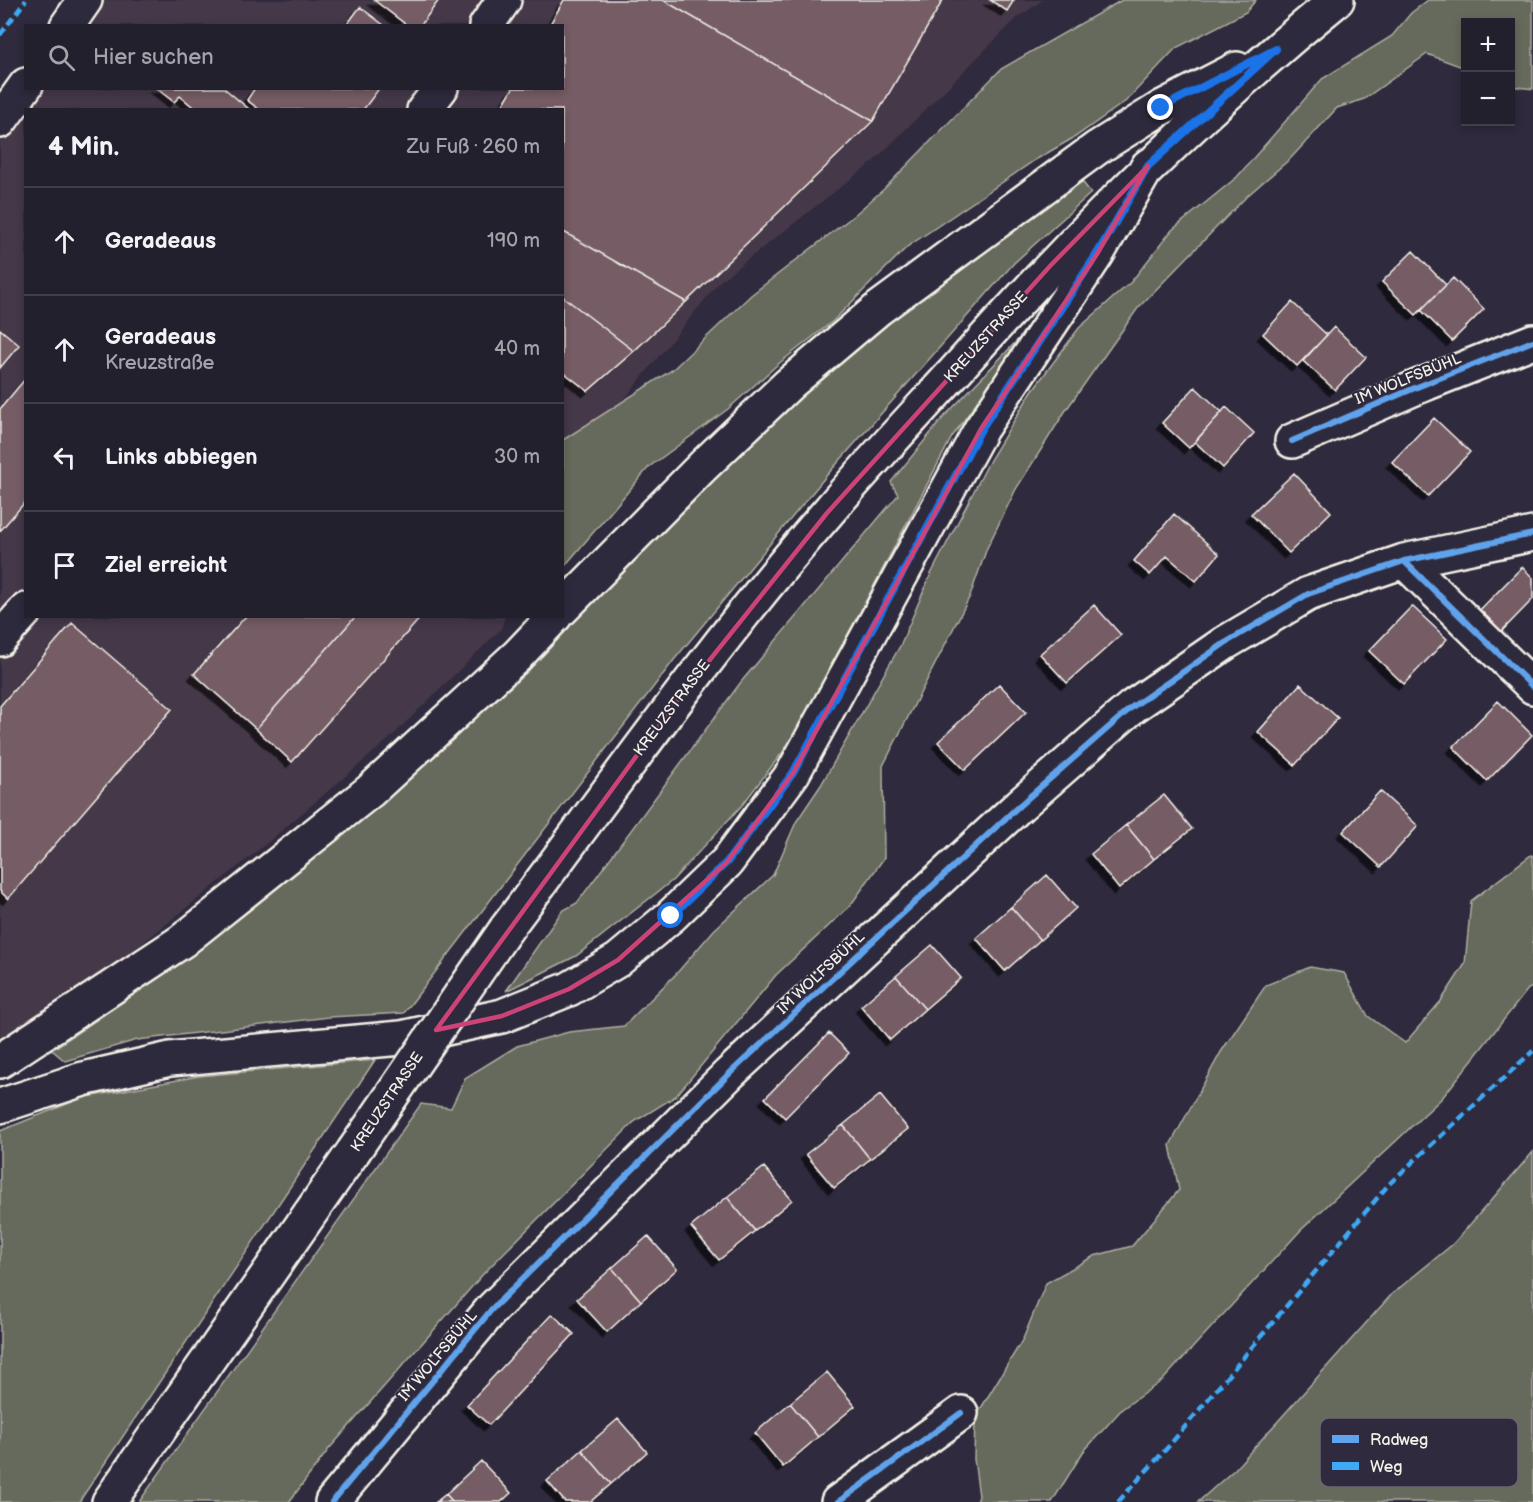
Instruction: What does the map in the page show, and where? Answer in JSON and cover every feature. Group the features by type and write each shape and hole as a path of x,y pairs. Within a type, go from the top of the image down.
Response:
{"main road":[{"path":"68,24 85,0"},
{"path":"487,24 504,0"},
{"name":"KREUZSTRASSE","path":"109,1502 506,929 680,696 827,513 1051,265 1148,166 1276,49 1337,0"},
{"path":"564,607 703,466 789,384 878,309 1097,148 1161,108 1276,49"},
{"path":"0,121 24,88"},
{"path":"426,108 439,90"},
{"path":"0,1106 83,1079 170,1059 401,1038 502,1016 569,989 618,960 671,916 727,862 793,773 981,429 1097,254 1148,166"},
{"name":"IM WOLFSBÜHL","path":"1292,441 1417,387 1533,341"},
{"name":"IM WOLFSBÜHL","path":"332,1502 492,1309 729,1074 1037,790 1132,707 1225,643 1308,594 1404,561 1533,534"},
{"path":"1404,561 1533,687"},
{"path":"0,639 24,612"},
{"path":"0,1060 182,941 370,790 517,656 553,618"},
{"path":"838,1502 961,1413"}],"highlighted area":[{"path":"1148,166 1097,254 981,429 793,773 727,862 618,960 569,989 502,1016 436,1030 673,706 827,513 1051,265"}],"shaded area":[{"path":"101,0 1043,0 1017,18 874,161 720,281 613,413 564,487 564,108 24,108 24,618 505,618 501,629 388,740 266,844 104,974 0,1042 0,138 36,90 564,90 564,24 84,24"}],"green space":[{"path":"1122,0 1256,0 1246,12 1176,48 1126,101 907,247 833,321 777,365 728,409 649,467 564,567 564,439 672,370 751,295 852,217 884,189 1001,69"},
{"path":"1428,0 1533,0 1533,89 1515,87 1515,18 1461,18 1461,67 1427,54 1364,99 1337,108 1291,158 1247,196 1138,308 1066,410 1016,489 987,548 970,596 883,766 884,858 850,906 776,975 676,1096 634,1122 484,1273 329,1449 289,1502 139,1502 421,1104 451,1108 465,1078 517,1046 569,1032 624,1026 676,974 714,930 773,875 796,822 821,785 900,646 930,576 990,460 1032,391 1079,328 1131,282 1172,230 1237,177 1322,79 1392,36 1411,13"},
{"path":"1081,180 1091,193 1014,263 827,475 674,660 404,1013 329,1017 137,1040 65,1061 52,1050 192,955 322,851 448,741 712,480 850,351"},
{"path":"1033,324 952,437 795,736 743,804 673,880 576,956 506,991 562,911 577,903 741,682 898,495 891,482 942,419"},
{"path":"1531,855 1533,856 1533,987 1528,989 1442,1098 1300,1231 1163,1380 1122,1409 1083,1452 1052,1502 977,1502 979,1496 974,1459 975,1418 1023,1339 1046,1283 1094,1256 1132,1246 1179,1190 1170,1145 1221,1052 1266,985 1310,967 1344,973 1368,1016 1405,1043 1441,1001 1465,964 1471,901"},
{"path":"375,1060 79,1502 0,1502 0,1131 82,1098 199,1076"},
{"path":"1533,1152 1533,1502 1198,1502 1235,1469 1392,1294 1453,1244"}],"building":[{"path":"374,0 439,0 421,24 405,24"},
{"path":"564,0 663,0 873,121 686,302 564,232 564,108 501,108 512,90 564,90 564,24 550,24"},
{"path":"663,0 943,0 873,121"},
{"path":"990,0 1014,0 1007,11"},
{"path":"360,7 382,24 347,24"},
{"path":"159,90 226,90 248,108 195,108 180,96 174,102"},
{"path":"254,90 378,90 364,108 257,108 247,100"},
{"path":"564,232 686,302 634,351 564,298"},
{"path":"1413,251 1446,285 1416,315 1382,282"},
{"path":"1453,278 1484,309 1452,341 1421,310"},
{"path":"564,298 634,351 588,391 564,373"},
{"path":"1292,302 1327,335 1297,366 1263,334"},
{"path":"1334,327 1366,357 1335,390 1303,361"},
{"path":"0,329 19,345 0,368"},
{"path":"24,380 24,503 0,531 0,409"},
{"path":"1195,387 1222,412 1189,448 1162,423"},
{"path":"1226,407 1254,433 1223,468 1195,442"},
{"path":"1434,418 1470,452 1428,496 1392,462"},
{"path":"1294,473 1331,512 1289,553 1251,514"},
{"path":"1174,514 1219,554 1196,581 1167,556 1150,575 1134,561"},
{"path":"1522,567 1533,578 1533,599 1498,635 1476,614"},
{"path":"1094,605 1121,635 1067,683 1040,654"},
{"path":"1412,606 1447,639 1404,684 1369,651"},
{"path":"244,618 354,618 256,729 194,674"},
{"path":"354,618 420,618 292,762 256,729"},
{"path":"72,623 172,709 8,899 0,891 0,706"},
{"path":"999,684 1026,712 965,770 938,742"},
{"path":"1300,684 1338,718 1295,765 1258,732"},
{"path":"1498,701 1532,735 1487,781 1453,747"},
{"path":"1380,791 1418,826 1381,867 1343,832"},
{"path":"1164,795 1192,829 1154,859 1126,825"},
{"path":"1126,825 1154,859 1119,889 1091,854"},
{"path":"1047,875 1076,908 1040,940 1011,907"},
{"path":"1011,907 1040,940 1005,971 976,938"},
{"path":"932,945 961,978 925,1009 896,976"},
{"path":"896,976 925,1009 890,1040 861,1006"},
{"path":"829,1033 849,1053 785,1118 765,1098"},
{"path":"880,1095 908,1129 870,1159 843,1125"},
{"path":"843,1125 870,1159 834,1188 806,1154"},
{"path":"764,1167 792,1200 755,1231 727,1197"},
{"path":"727,1197 755,1231 719,1260 691,1227"},
{"path":"648,1236 677,1269 641,1301 612,1268"},
{"path":"612,1268 641,1301 607,1332 577,1299"},
{"path":"552,1314 574,1334 489,1425 467,1405"},
{"path":"827,1372 855,1406 818,1437 790,1403"},
{"path":"790,1403 818,1437 783,1467 755,1433"},
{"path":"618,1419 647,1452 611,1484 582,1450"},
{"path":"582,1450 611,1484 590,1502 565,1502 547,1481"},
{"path":"481,1461 511,1493 501,1502 453,1502 446,1494"},
{"path":"446,1494 453,1502 436,1502"}],"marked path":[{"path":"0,35 26,0"},
{"path":"1118,1502 1168,1447 1389,1184 1533,1051"}],"cycle path":[{"path":"1292,441 1417,387 1533,341"},
{"path":"332,1502 492,1309 729,1074 1020,805 1132,707 1225,643 1308,594 1404,561 1533,534"},
{"path":"1404,561 1533,687"},
{"path":"838,1502 961,1413"}],"route":[{"path":"671,916 727,862 793,773 981,429 1097,254 1148,166 1276,49 1161,108"}]}
